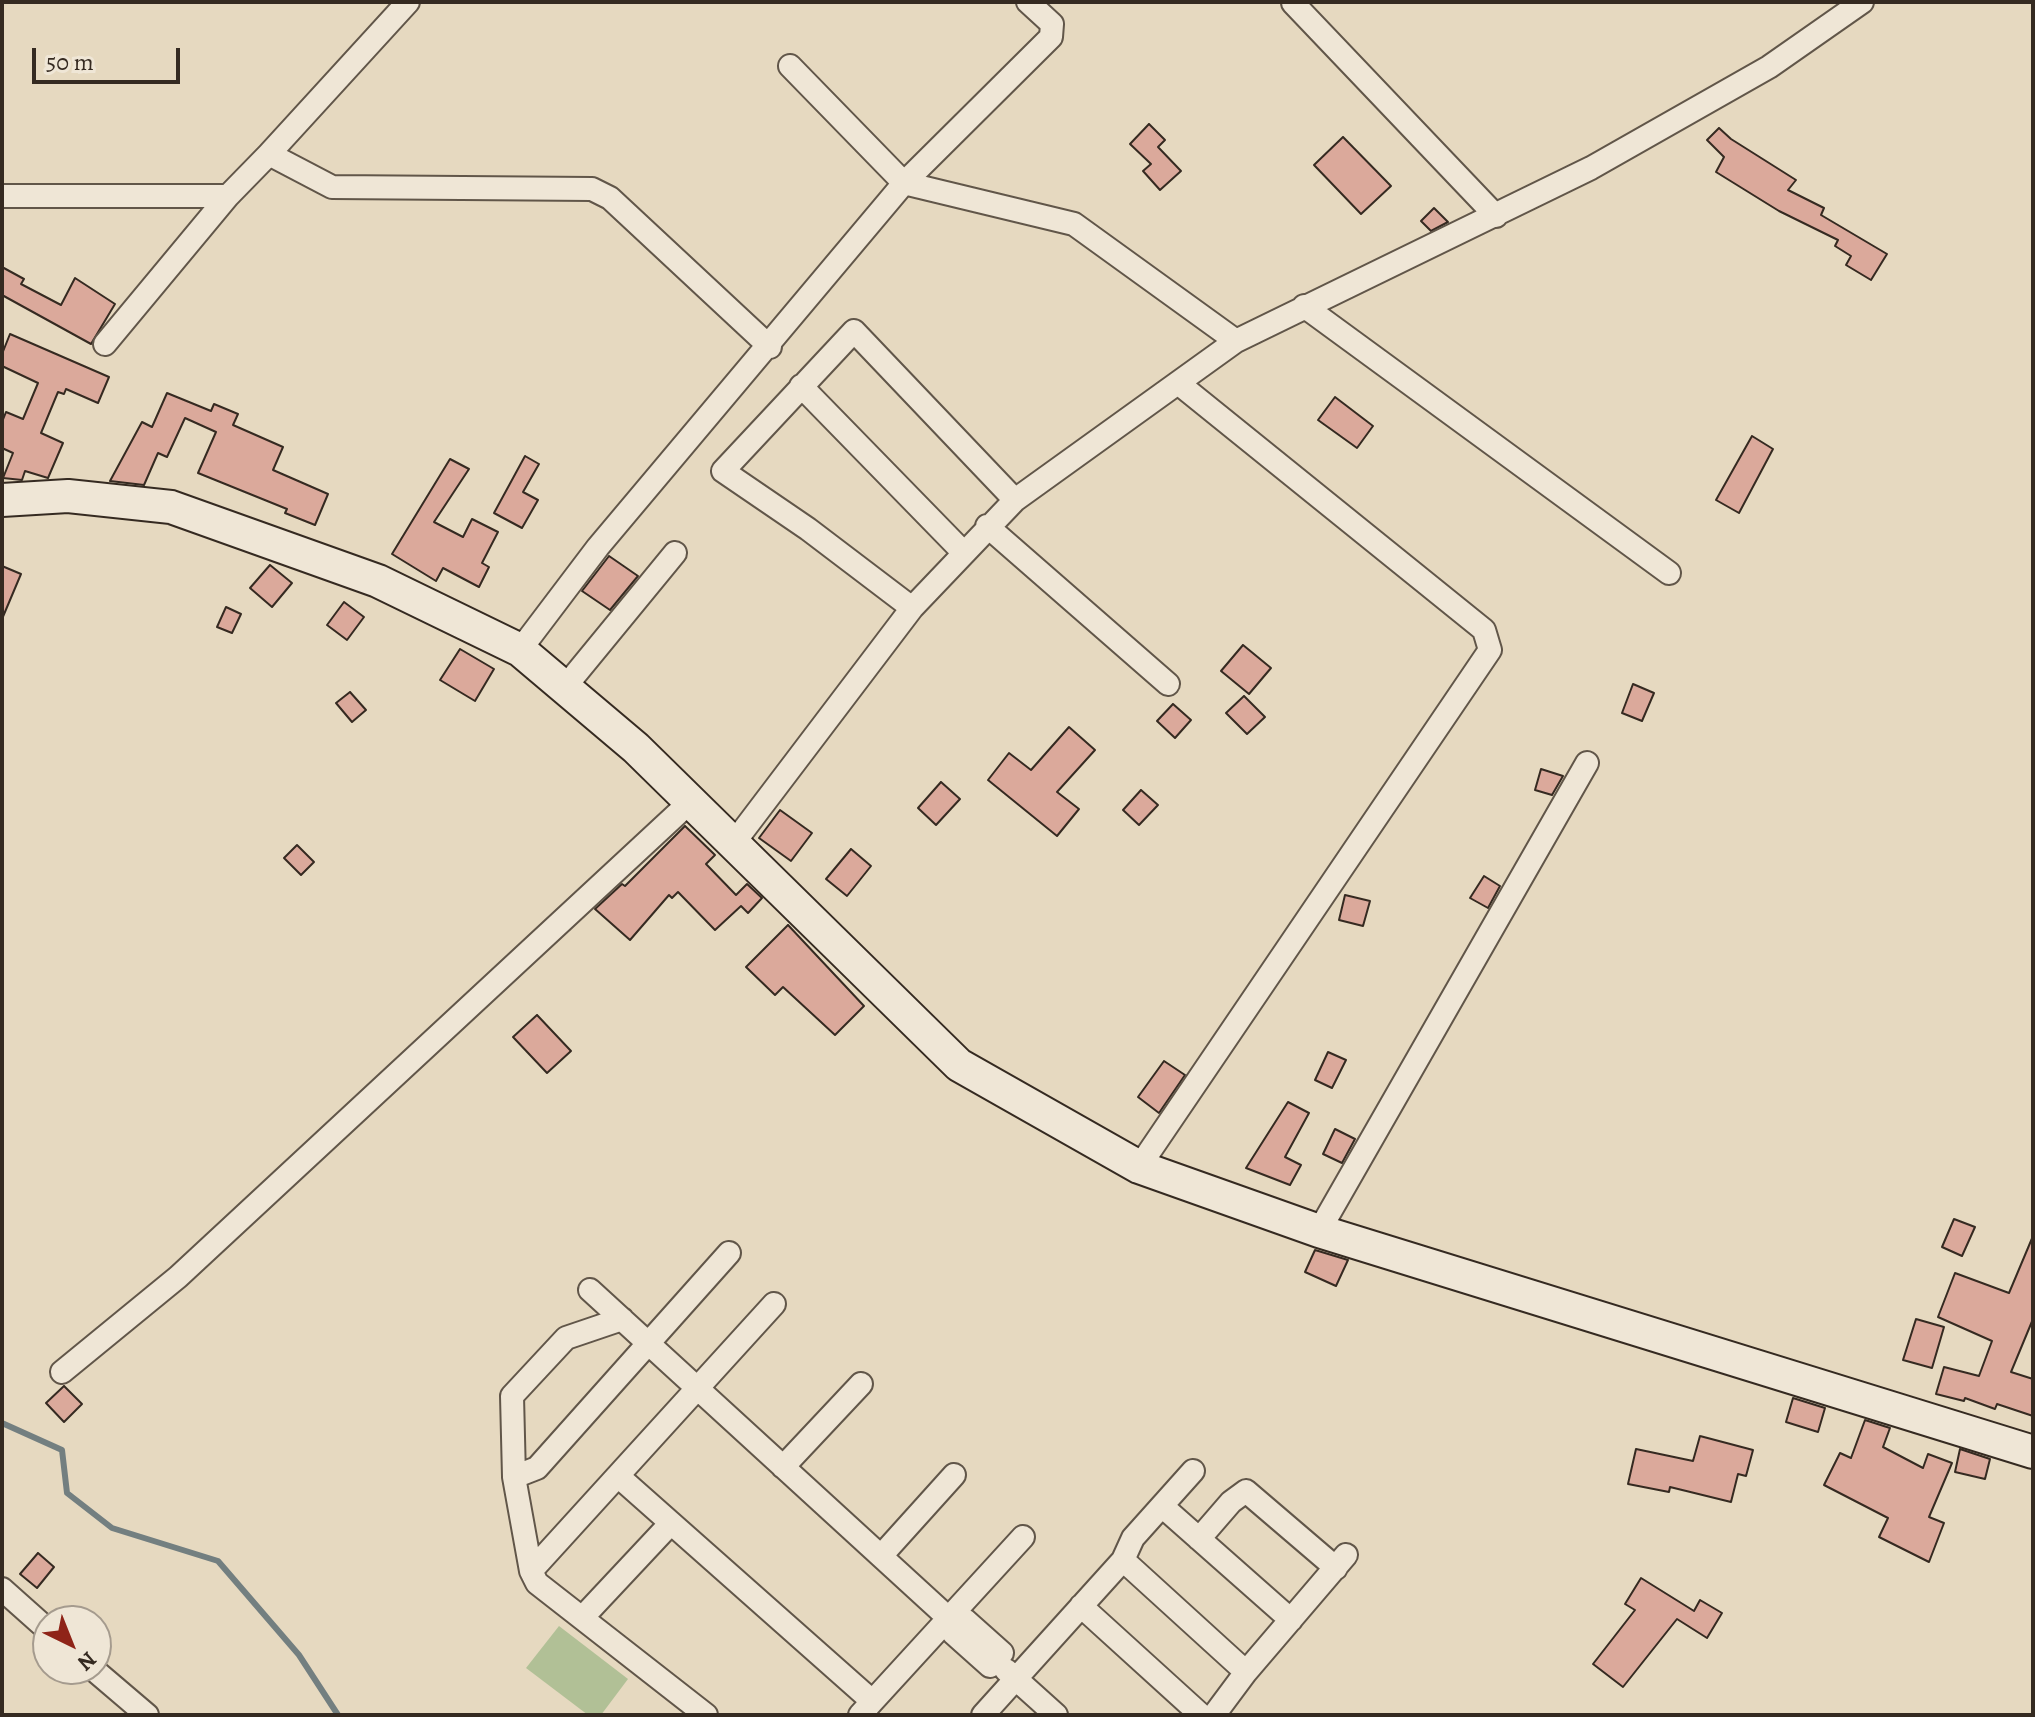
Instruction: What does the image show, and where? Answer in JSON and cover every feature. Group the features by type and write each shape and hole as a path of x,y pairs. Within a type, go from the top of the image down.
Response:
{"street":[{"path":"105,344 228,196 408,2"},
{"path":"520,650 598,547 770,347 904,183 1051,37 1052,24 1028,2"},
{"path":"733,844 912,608 1015,500 1236,341 1591,168 1769,67 1862,2"},
{"path":"1293,3 1496,216"},
{"path":"790,66 904,183 1074,224 1236,341"},
{"path":"269,154 332,187 592,189 610,198 770,347"},
{"path":"2,196 228,196"},
{"path":"1304,306 1669,573"},
{"path":"912,608 808,529 723,471 801,386 854,331 1015,500"},
{"path":"1139,1167 1490,650 1484,630 1178,383"},
{"path":"801,386 963,552"},
{"path":"2,500 68,496 171,507 378,581 520,650 565,687 690,802 959,1065 1139,1167 1319,1231 2033,1452"},
{"path":"987,526 1168,684"},
{"path":"565,687 675,553"},
{"path":"1319,1231 1587,763"},
{"path":"62,1372 178,1277 690,802"},
{"path":"514,1477 537,1468 729,1253"},
{"path":"590,1290 951,1620 965,1620 1002,1653 996,1659 1056,1715"},
{"path":"531,1571 774,1304"},
{"path":"622,1319 566,1338 512,1396 514,1477 531,1571 537,1583 706,1715"},
{"path":"783,1467 861,1384"},
{"path":"983,1715 1123,1560 1133,1538 1193,1471"},
{"path":"881,1556 954,1475"},
{"path":"618,1476 866,1708 951,1620 1023,1537"},
{"path":"1199,1539 1231,1502 1246,1491 1341,1561 1246,1672 1214,1715"},
{"path":"1162,1506 1291,1620"},
{"path":"582,1618 671,1523"},
{"path":"1123,1560 1246,1672"},
{"path":"2,1589 32,1616"},
{"path":"1081,1606 1201,1715"},
{"path":"112,1685 147,1715"}],"green space":[{"path":"559,1626 628,1679 601,1715 588,1715 526,1668"}],"building":[{"path":"1149,124 1165,140 1158,147 1181,171 1160,190 1143,171 1151,164 1130,144"},
{"path":"1719,128 1731,139 1796,180 1788,190 1824,208 1821,215 1887,254 1871,280 1846,265 1851,256 1835,246 1838,240 1779,211 1716,172 1724,157 1707,140"},
{"path":"1343,137 1391,186 1361,214 1314,165"},
{"path":"1434,208 1448,222 1431,231 1421,221"},
{"path":"2,267 24,279 21,284 61,305 75,278 115,304 91,344 2,295"},
{"path":"10,334 109,377 98,403 66,389 64,394 58,392 41,433 63,443 48,478 25,471 22,480 3,478 13,453 2,448 2,422 6,412 23,419 38,383 2,366 2,354"},
{"path":"167,393 211,411 214,404 238,414 233,425 283,447 273,470 328,494 315,525 285,513 287,509 198,473 216,432 185,418 167,457 158,453 144,485 110,481 142,422 152,427"},
{"path":"1335,397 1373,426 1357,448 1318,420"},
{"path":"1752,436 1773,449 1739,513 1716,500"},
{"path":"525,456 539,464 523,492 538,500 522,528 494,513"},
{"path":"450,459 469,469 434,522 463,537 472,519 498,532 482,563 489,567 479,587 443,568 436,581 392,554"},
{"path":"609,556 638,576 610,610 582,591"},
{"path":"270,565 292,583 272,607 250,588"},
{"path":"2,566 21,574 2,619"},
{"path":"344,602 364,617 347,640 327,625"},
{"path":"226,607 241,614 232,633 217,627"},
{"path":"1243,645 1271,668 1249,694 1221,671"},
{"path":"460,649 494,669 475,701 440,680"},
{"path":"1633,684 1654,693 1642,721 1622,713"},
{"path":"350,692 366,710 352,722 336,703"},
{"path":"1244,696 1265,717 1247,734 1226,713"},
{"path":"1173,704 1191,720 1175,738 1157,721"},
{"path":"1069,727 1095,750 1057,792 1079,809 1057,836 988,780 1009,753 1031,770"},
{"path":"1541,769 1563,776 1552,795 1535,790"},
{"path":"941,782 960,799 936,825 918,808"},
{"path":"1141,790 1158,805 1139,825 1123,810"},
{"path":"780,810 812,833 791,861 759,838"},
{"path":"685,826 715,855 706,864 736,895 747,884 762,898 748,913 741,906 715,930 678,892 672,898 669,895 630,940 595,909 622,884 625,886"},
{"path":"297,845 314,862 301,875 284,858"},
{"path":"851,849 871,866 847,896 826,879"},
{"path":"1484,876 1500,886 1488,908 1470,898"},
{"path":"1345,895 1370,901 1363,926 1339,920"},
{"path":"788,925 864,1006 835,1035 783,987 775,995 746,967"},
{"path":"537,1015 571,1051 547,1073 513,1037"},
{"path":"1328,1052 1346,1060 1332,1088 1315,1080"},
{"path":"1164,1061 1185,1075 1159,1113 1138,1097"},
{"path":"1288,1102 1309,1113 1285,1157 1301,1165 1290,1185 1246,1168"},
{"path":"1335,1129 1355,1139 1342,1163 1323,1154"},
{"path":"1954,1219 1975,1227 1962,1256 1942,1247"},
{"path":"2033,1236 2033,1319 2011,1372 2033,1379 2033,1416 1997,1404 1995,1409 1965,1398 1964,1401 1936,1394 1944,1367 1979,1376 1992,1341 1938,1317 1955,1273 2009,1293"},
{"path":"1315,1250 1348,1260 1336,1286 1305,1272"},
{"path":"1916,1319 1944,1327 1932,1368 1903,1360"},
{"path":"64,1386 82,1404 64,1422 46,1403"},
{"path":"1793,1398 1825,1408 1818,1432 1786,1422"},
{"path":"1865,1420 1890,1428 1883,1447 1923,1468 1928,1454 1952,1463 1929,1517 1944,1523 1929,1562 1879,1537 1888,1518 1824,1485 1840,1453 1851,1458"},
{"path":"1700,1436 1753,1450 1746,1476 1738,1474 1731,1502 1670,1487 1669,1492 1628,1484 1636,1449 1693,1461"},
{"path":"1960,1449 1990,1459 1985,1479 1955,1472"},
{"path":"38,1553 54,1567 37,1588 20,1574"},
{"path":"1641,1578 1694,1611 1700,1600 1722,1613 1707,1638 1677,1619 1623,1687 1593,1664 1635,1610 1625,1604"}],"waterway":[{"path":"2,1423 62,1450 67,1493 112,1528 218,1561 299,1655 338,1715"}]}
